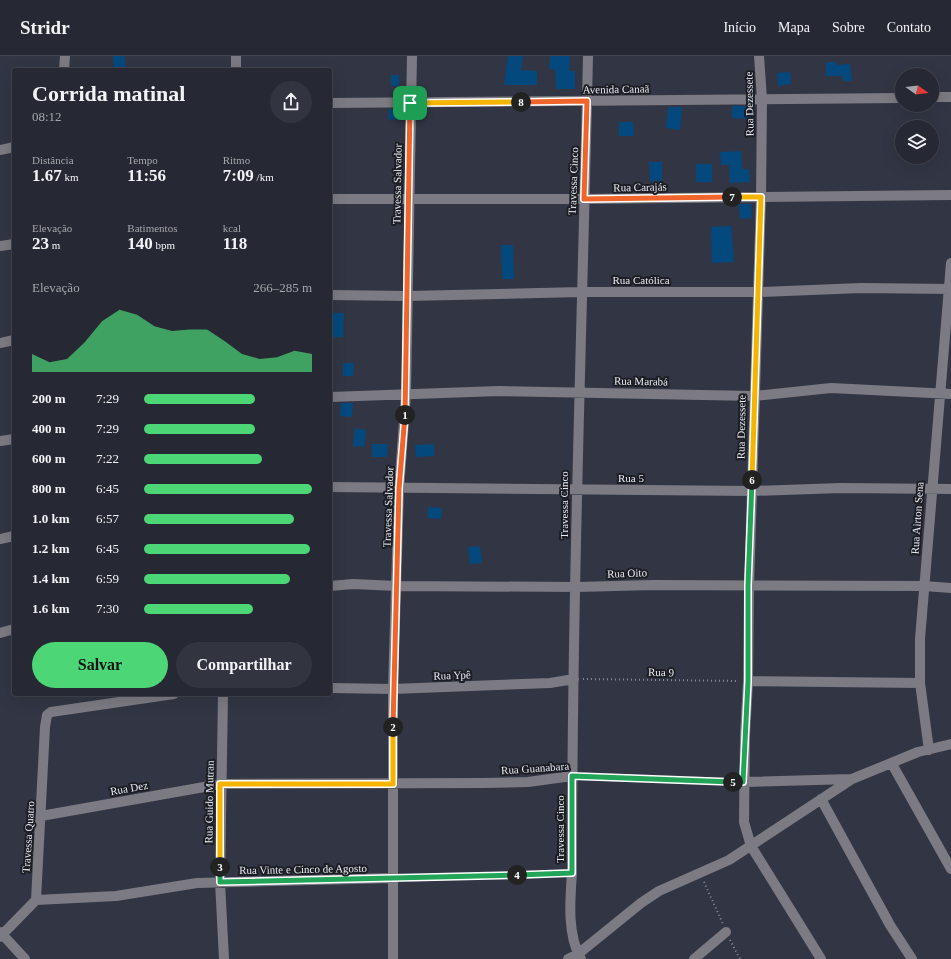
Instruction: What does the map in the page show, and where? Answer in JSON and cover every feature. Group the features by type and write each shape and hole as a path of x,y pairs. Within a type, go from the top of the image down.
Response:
{"street":[{"path":"64,68 65,56"},
{"path":"236,56 236,68"},
{"name":"Travessa Salvador","path":"393,959 393,689 399,489 406,394 412,56"},
{"name":"Travessa Cinco","path":"580,956 572,929 570,897 572,873 572,776 578,392 588,56"},
{"name":"Rua Dezessete","path":"759,56 762,99 761,197 748,586 748,681 743,782 744,822 751,846 822,959"},
{"path":"939,97 951,97"},
{"name":"Avenida Canaã","path":"332,103 895,98"},
{"path":"0,150 12,147"},
{"name":"Rua Carajás","path":"332,199 584,199 951,195"},
{"path":"0,246 12,244"},
{"name":"Rua Airton Sena","path":"929,750 920,683 920,639 931,489 946,394 951,263"},
{"name":"Rua Católica","path":"332,296 408,296 581,292 759,292 862,288 951,289"},
{"path":"0,343 12,340"},
{"name":"Rua Marabá","path":"332,397 499,391 754,396 831,388 946,394"},
{"path":"0,441 12,438"},
{"name":"Rua 5","path":"332,487 399,489 752,491 841,488 951,489"},
{"path":"0,539 12,536"},
{"name":"Rua Oito","path":"332,586 353,584 397,586 576,587 653,585 924,586"},
{"path":"924,586 951,588"},
{"path":"0,632 12,629"},
{"name":"Rua Ypê","path":"332,688 393,689 550,683 574,679"},
{"path":"748,681 920,683"},
{"name":"Travessa Quatro","path":"36,900 46,718 51,712 160,696"},
{"name":"Rua Guido Mutran","path":"223,696 220,784 220,882 224,959"},
{"path":"568,959 580,956 641,903 659,891 729,860 852,780 918,752 951,744"},
{"path":"892,764 951,869"},
{"name":"Rua Guanabara","path":"220,784 528,782 572,776"},
{"path":"743,782 852,780"},
{"name":"Rua Dez","path":"41,816 220,784"},
{"path":"821,799 890,925 912,959"},
{"name":"Rua Vinte e Cinco de Agosto","path":"36,900 116,896 197,883 393,878"},
{"path":"25,959 1,935 36,900"},
{"path":"694,959 726,932"}],"path":[{"name":"Rua 9","path":"574,679 748,681"},
{"name":"Rua Guanabara","path":"572,776 743,782"},
{"path":"393,878 572,873"},
{"path":"700,873 726,932 740,959"}],"building":[{"path":"113,56 124,56 126,68 114,68"},
{"path":"508,56 523,56 521,70 537,71 537,85 504,85"},
{"path":"550,56 570,56 569,71 575,71 575,89 556,89 555,69 549,69"},
{"path":"826,62 836,62 836,65 850,64 852,81 843,81 842,76 826,76"},
{"path":"790,72 791,84 778,86 777,73"},
{"path":"391,75 399,75 399,86 391,86"},
{"path":"732,106 751,106 750,119 732,118"},
{"path":"668,107 682,107 680,130 666,128"},
{"path":"389,109 399,109 398,120 388,119"},
{"path":"619,122 633,122 634,136 619,136"},
{"path":"741,151 742,169 749,169 750,182 730,183 729,165 721,165 720,152"},
{"path":"649,162 662,162 662,181 650,181"},
{"path":"696,164 712,164 712,182 696,182"},
{"path":"739,204 751,204 752,218 740,219"},
{"path":"731,226 734,262 712,263 711,227"},
{"path":"501,245 513,245 514,279 502,279"},
{"path":"332,313 344,313 343,337 332,337"},
{"path":"343,363 354,363 353,376 343,376"},
{"path":"341,403 353,403 352,417 340,416"},
{"path":"355,428 366,430 364,447 353,446"},
{"path":"372,444 388,444 387,457 372,457"},
{"path":"434,444 434,456 416,457 415,445"},
{"path":"428,507 442,508 441,519 427,518"},
{"path":"480,546 482,563 470,564 468,547"}],"route":[{"path":"587,101 584,199 761,197 748,586 748,681 744,736 743,782 644,780 572,776 572,873 298,882 220,882 220,784 393,784 393,689 399,489 406,394 410,103 587,101"}]}
